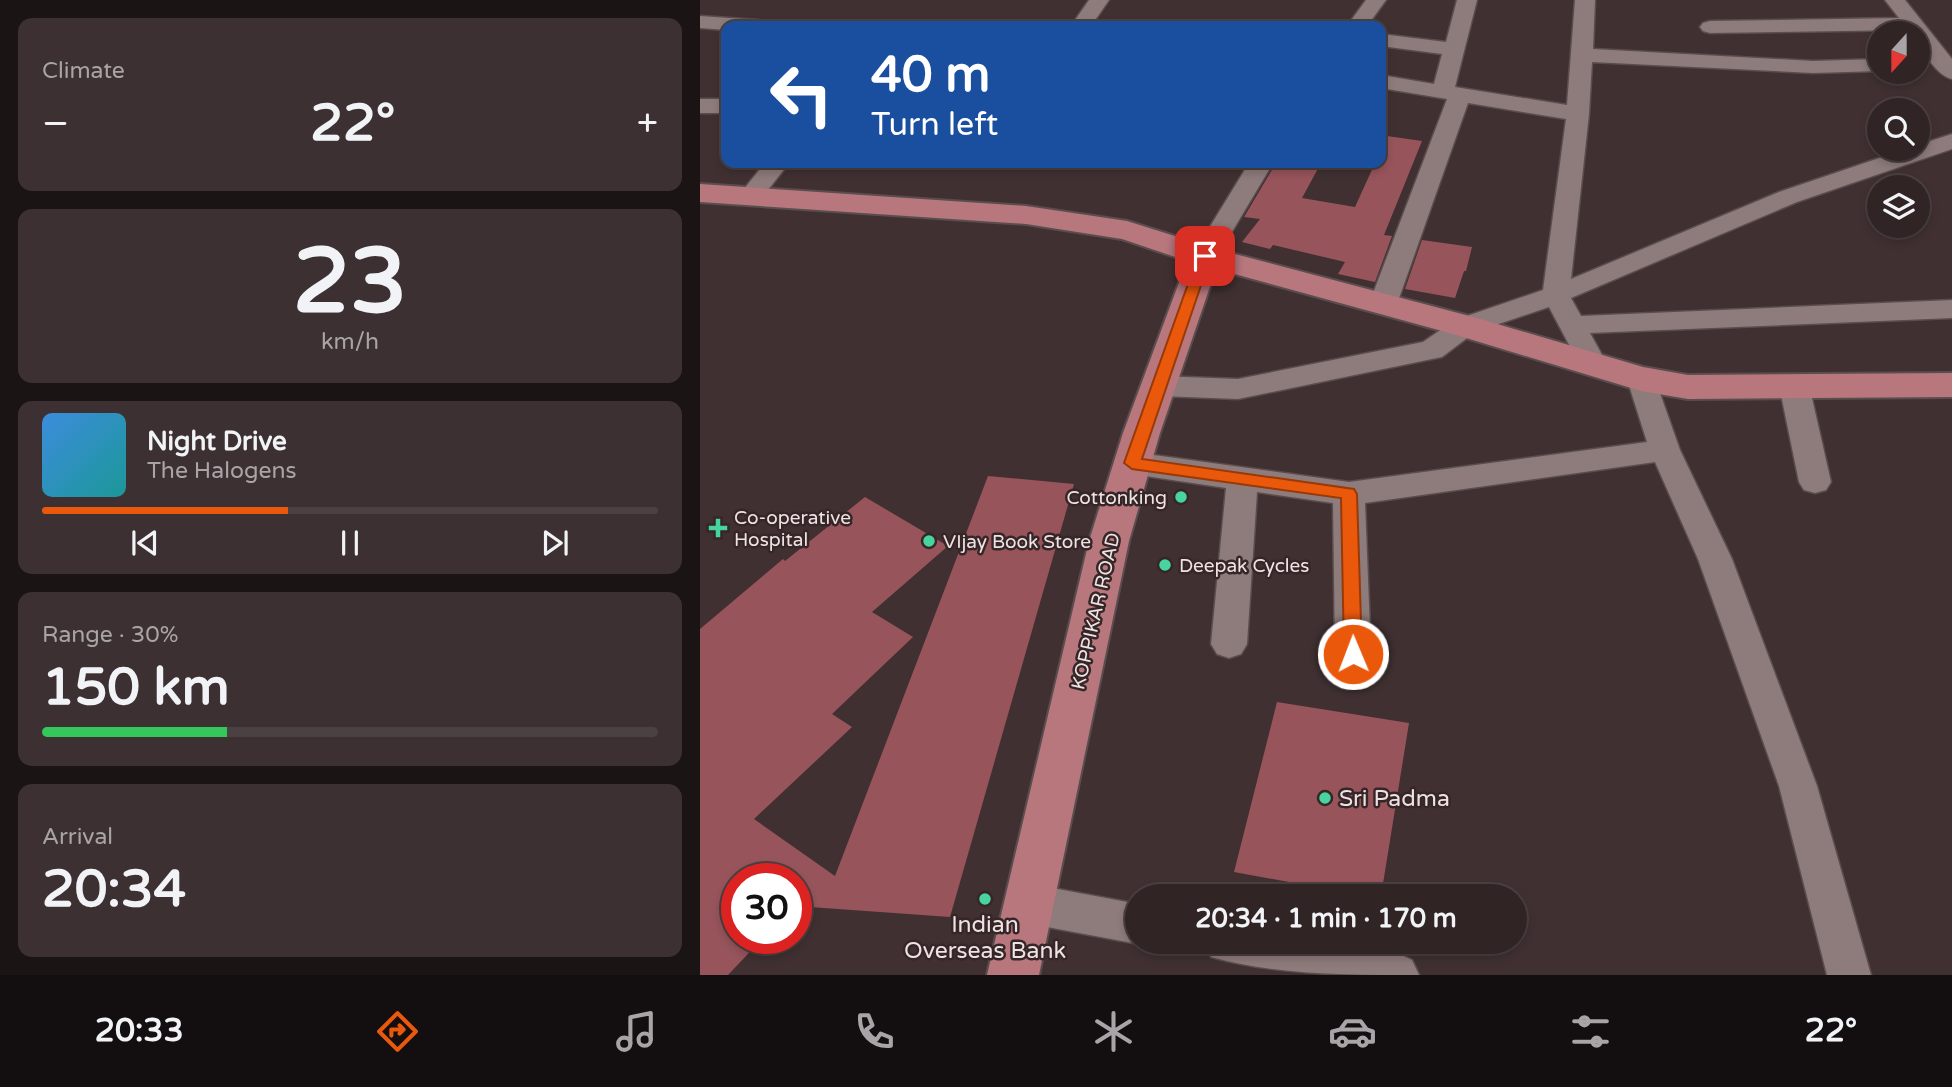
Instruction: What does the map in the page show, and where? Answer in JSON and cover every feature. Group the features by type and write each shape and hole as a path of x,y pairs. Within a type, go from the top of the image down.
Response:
{"main road":[{"path":"700,193 1026,215 1127,230 1205,256 1465,326 1641,379 1688,387 1952,385"},
{"name":"KOPPIKAR ROAD","path":"1013,975 1031,904 1109,540 1132,463 1205,256"}],"street":[{"path":"1084,21 1099,0"},
{"path":"1361,21 1376,0"},
{"path":"1383,304 1451,92 1453,49 1467,0"},
{"path":"1585,0 1578,114 1556,295 1593,364"},
{"path":"1895,0 1910,21"},
{"path":"1706,2 1716,63"},
{"path":"700,22 721,23"},
{"path":"1710,27 1867,28"},
{"path":"1930,30 1941,32"},
{"path":"1386,41 1453,49"},
{"path":"1930,46 1948,68"},
{"path":"1581,55 1813,67 1867,65"},
{"path":"1930,66 1948,68"},
{"path":"1386,83 1578,114"},
{"path":"700,106 721,106"},
{"path":"1159,386 1238,389 1432,350 1465,326 1556,295 1788,197 1952,141"},
{"path":"751,195 773,168"},
{"path":"1205,256 1258,168"},
{"path":"1573,325 1952,309"},
{"path":"1641,379 1665,450 1716,559 1798,786 1849,975"},
{"path":"1794,385 1815,482"},
{"path":"1132,463 1349,494 1665,450"},
{"path":"1229,644 1242,479"},
{"path":"1349,494 1353,654"},
{"path":"1031,904 1125,922"},
{"path":"1288,954 1396,975"}],"building":[{"path":"1387,136 1422,141 1384,235 1392,236 1375,282 1338,274 1345,262 1273,245 1270,249 1242,242 1260,219 1244,217 1273,168 1318,168 1302,198 1355,207 1373,168 1386,168"},
{"path":"1422,240 1472,247 1455,298 1405,289"},
{"path":"988,476 1074,484 950,917 812,907 812,863 721,863 721,954 748,954 728,975 700,975 700,629 783,559 785,561 865,497 948,546 872,612 913,637 832,714 852,727 754,819 835,876"},
{"name":"Sri Padma","path":"1277,702 1409,723 1383,884 1300,884 1234,872"}],"place":[{"name":"Cottonking","path":"1181,497"},
{"name":"Co-operative Hospital","path":"718,528"},
{"name":"VIjay Book Store","path":"929,541"},
{"name":"Deepak Cycles","path":"1165,565"},
{"name":"Sri Padma","path":"1325,798"},
{"name":"Indian Overseas Bank","path":"985,899"}],"route":[{"path":"1205,256 1132,463 1349,494 1353,654"}]}
